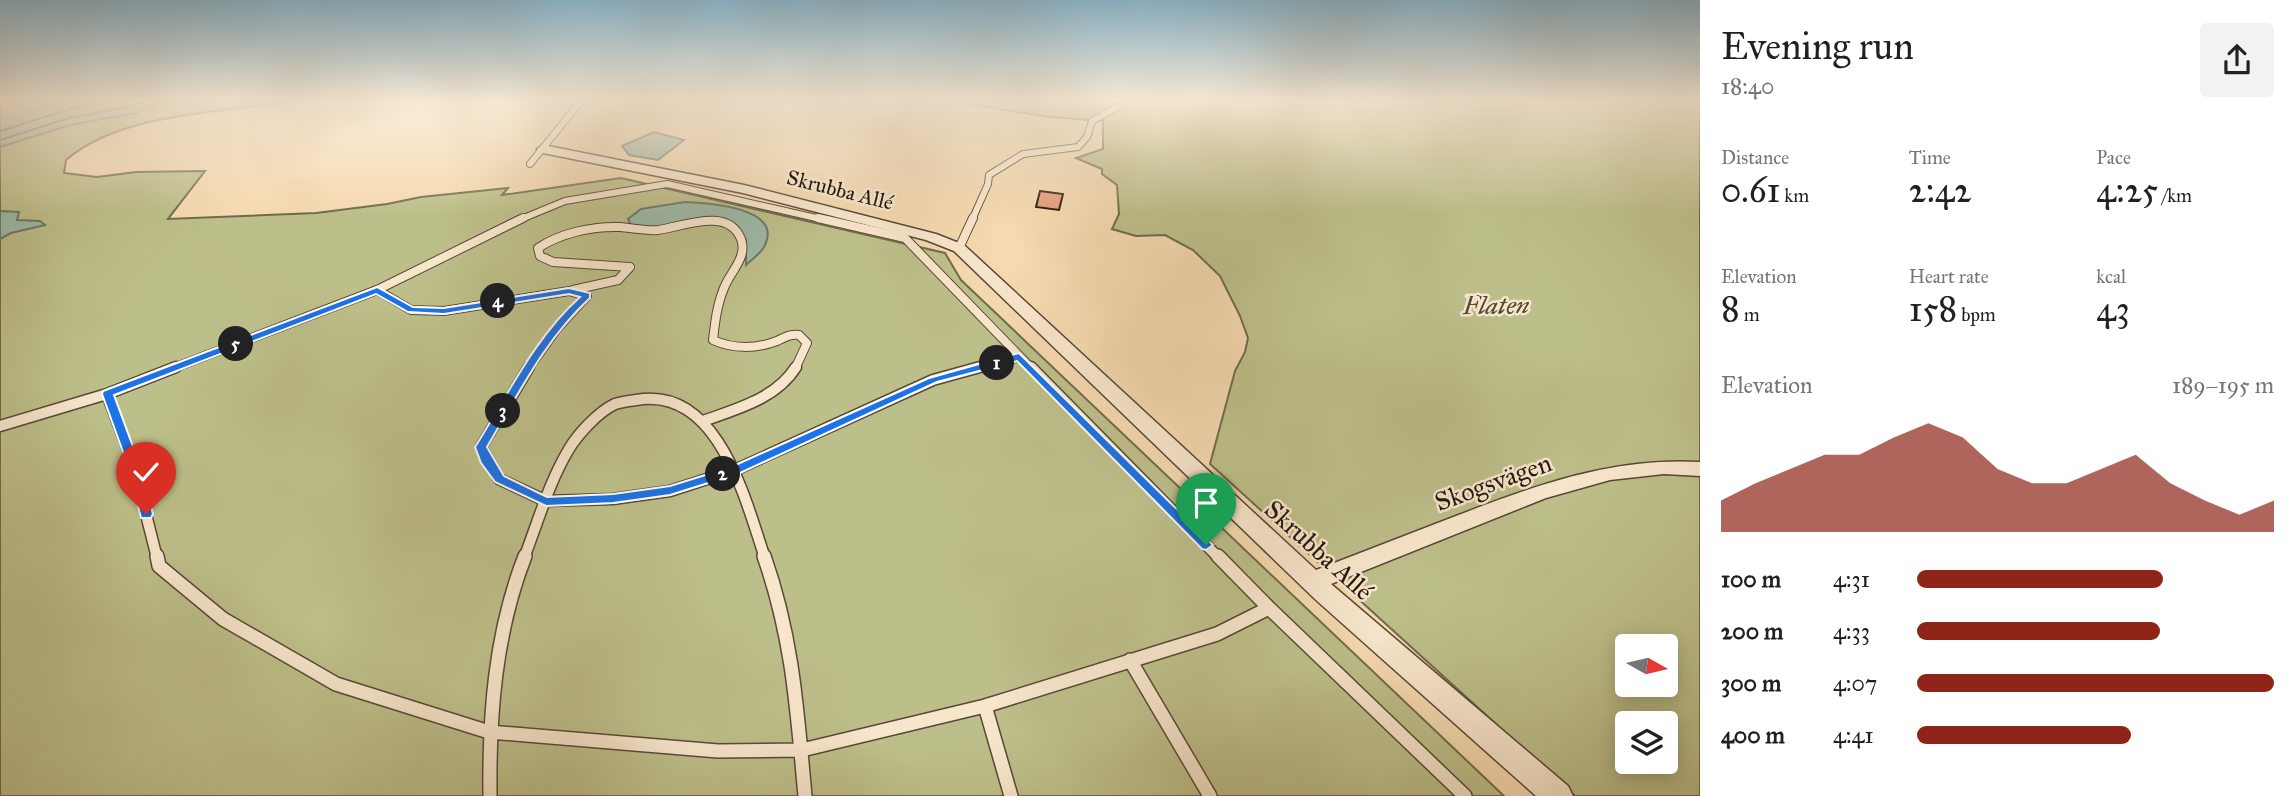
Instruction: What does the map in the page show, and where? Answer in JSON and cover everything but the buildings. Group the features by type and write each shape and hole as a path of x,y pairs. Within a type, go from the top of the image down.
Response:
{"street":[{"name":"Skrubba Allé","path":"543,149 744,189 931,237 959,248 1313,581 1558,796"},
{"name":"Skogsvägen","path":"1313,581 1539,492 1610,473 1664,467 1700,469"}],"lane":[{"path":"530,164 552,138"},
{"path":"959,248 988,184 989,175 1023,154 1078,148 1086,138"},
{"path":"0,426 107,394 377,290 514,222 565,201 667,184 905,237 1019,357 1458,794"},
{"path":"377,290 411,310 444,311 569,291 618,280 630,267 553,262 540,256 538,248 554,238 581,231 616,227 656,230 709,220 729,225 741,239 742,257 725,285 715,316 713,340 725,347 759,345 776,341 786,335 799,335 807,342 803,360 797,369 765,397 703,421"},
{"path":"569,291 587,296 564,316 481,447 499,479 546,501 613,499 670,491 735,470 933,380 1019,357"},
{"path":"107,394 133,463 159,566 223,619 336,684 489,732 718,751 802,750 985,706 1217,634 1269,608"},
{"path":"490,796 489,732 498,651 518,573 546,501 569,449 589,425 615,404 654,397 678,405 703,421 735,470 780,602 794,671 805,796"},
{"path":"1130,660 1210,796"},
{"path":"985,706 1011,796"}],"green space":[{"path":"0,138 102,138 66,160 64,173 97,177 136,172 205,171 168,219 316,213 421,197 508,188 502,195 621,178 945,253 961,280 1504,796 0,796"},
{"name":"Flaten","path":"1103,138 1700,138 1700,796 1575,796 1210,464 1235,371 1245,352 1248,338 1240,316 1220,276 1193,250 1165,235 1136,236 1112,229 1119,214 1117,185 1102,174 1102,169 1076,158 1103,149"}],"water":[{"path":"0,138 28,138 0,147"},
{"path":"640,138 684,140 658,160 629,155 622,146"},
{"path":"685,202 725,206 753,215 763,222 768,232 764,248 746,265 746,240 736,225 723,220 653,229 631,225 628,219 641,209"},
{"path":"0,211 19,212 17,220 40,221 45,225 11,233 0,239"}],"route":[{"path":"146,514 133,463 107,394 377,290 411,310 444,311 569,291 587,296 564,316 481,447 499,479 546,501 613,499 670,491 735,470 933,380 1019,357 1206,545"}]}
